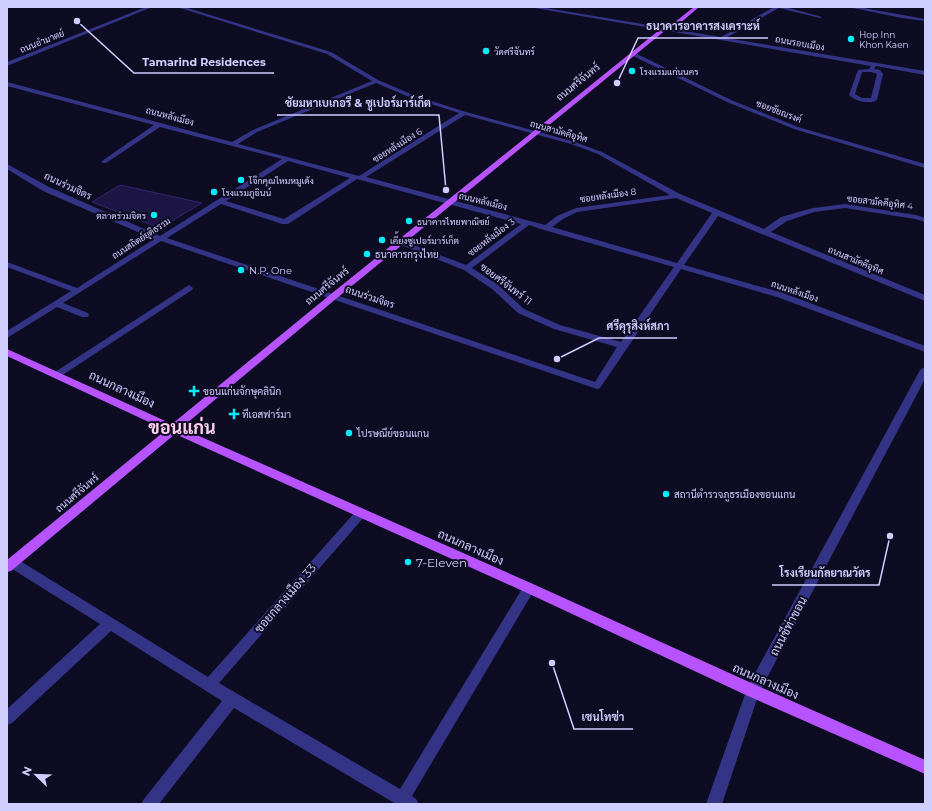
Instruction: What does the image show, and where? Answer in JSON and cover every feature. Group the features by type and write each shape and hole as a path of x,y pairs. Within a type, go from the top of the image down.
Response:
{"main road":[{"name":"ถนนศรีจันทร์","path":"665,28 677,23 697,7"},
{"name":"ถนนศรีจันทร์","path":"10,565 334,296 665,28 675,17"},
{"name":"ถนนกลางเมือง","path":"7,352 58,374 174,430 925,767"}],"street":[{"name":"ถนนอำมาตย์","path":"7,64 150,7"},
{"name":"ถนนสามัคคีอุทิศ","path":"179,7 329,54 376,81 411,96 464,114 573,143 600,154 677,196 925,298"},
{"name":"ถนนรอบเมือง","path":"531,7 665,28 925,73"},
{"path":"723,38 778,7 820,17"},
{"path":"850,7 925,20"},
{"name":"ซอยชัยณรงค์","path":"633,54 729,101 796,128 925,166"},
{"path":"871,70 874,64"},
{"path":"863,69 871,70 878,71 880,74 874,100 854,97 852,95 860,71 863,69"},
{"path":"233,144 255,131 376,81"},
{"name":"ถนนหลังเมือง","path":"7,84 547,228 679,266 780,296 925,349"},
{"name":"ซอยหลังเมือง 6","path":"219,201 285,222 464,114"},
{"path":"104,162 160,124"},
{"name":"ถนนสถิตย์ยุติธรรม","path":"7,335 286,159"},
{"name":"ถนนร่วมจิตร","path":"7,166 46,189 159,238 597,386 623,346"},
{"name":"ซอยหลังเมือง 8","path":"547,228 553,221 565,213 576,210 677,196"},
{"name":"ซอยสามัคคีอุทิศ 4","path":"765,232 784,219 813,210 846,206 916,217 925,220"},
{"path":"623,346 716,213"},
{"name":"ซอยหลังเมือง 3","path":"467,268 527,223"},
{"name":"ซอยศรีจันทร์ 11","path":"400,243 467,268 495,287 521,311 557,327 623,346"},
{"path":"7,264 78,291"},
{"path":"58,374 189,288"},
{"path":"57,304 85,315"},
{"name":"ถนนชีท่าขอน","path":"714,804 753,691 925,370"},
{"name":"ซอยกลางเมือง 33","path":"210,684 361,513"},
{"path":"10,565 110,623 232,699 407,801 529,588"},
{"path":"7,718 110,623"},
{"path":"149,804 232,699"}],"building":[{"name":"ตลาดร่วมจิตร","path":"120,185 202,203 160,228 92,202"}],"place":[{"name":"Tamarind Residences","path":"77,21"},
{"name":"Hop Inn Khon Kaen","path":"851,39"},
{"name":"วัดศรีจันทร์","path":"486,51"},
{"name":"โรงแรมแก่นนคร","path":"632,71"},
{"name":"ธนาคารอาคารสงเคราะห์","path":"617,83"},
{"name":"โจ๊กคุณไหมหมูเด้ง","path":"241,180"},
{"name":"ชัยมหาเบเกอรี & ซูเปอร์มาร์เก็ต","path":"446,190"},
{"name":"โรงแรมภูอินน์","path":"214,192"},
{"name":"ตลาดร่วมจิตร","path":"154,215"},
{"name":"ธนาคารไทยพาณิชย์","path":"409,221"},
{"name":"เคี้ยงซูเปอร์มาร์เก็ต","path":"382,240"},
{"name":"ธนาคารกรุงไทย","path":"367,254"},
{"name":"N.P. One","path":"241,270"},
{"name":"ศรีคุรุสิงห์สภา","path":"557,359"},
{"name":"ขอนแก่นจักษุคลินิก","path":"194,391"},
{"name":"ทีเอสฟาร์มา","path":"234,414"},
{"name":"ไปรษณีย์ขอนแกน","path":"349,433"},
{"name":"สถานีตำรวจภูธรเมืองขอนแกน","path":"666,494"},
{"name":"โรงเรียนกัลยาณวัตร","path":"890,536"},
{"name":"7-Eleven","path":"408,562"},
{"name":"เซนโทซ่า","path":"552,663"}],"district":[{"name":"ขอนแก่น","path":"182,428"}]}
